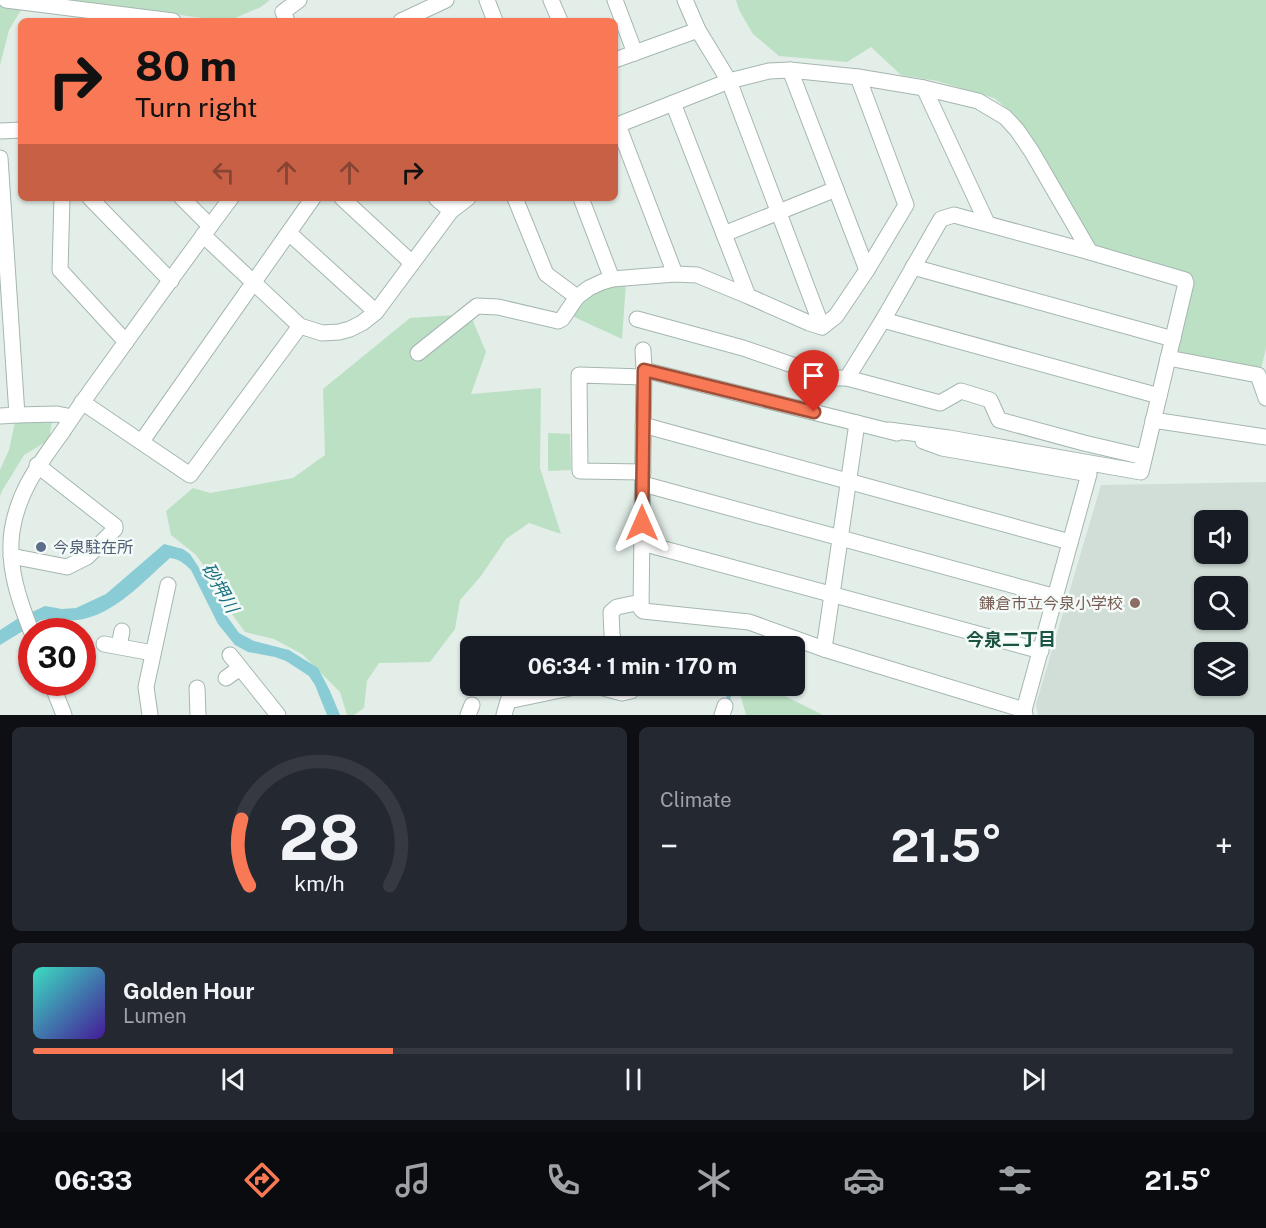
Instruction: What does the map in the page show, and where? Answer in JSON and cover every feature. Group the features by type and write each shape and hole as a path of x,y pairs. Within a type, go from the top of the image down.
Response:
{"street":[{"path":"6,0 149,18"},
{"path":"286,18 283,12 299,0"},
{"path":"407,18 446,0"},
{"path":"487,0 494,18"},
{"path":"551,0 559,18"},
{"path":"615,0 635,53"},
{"path":"685,0 698,30 729,81 822,327"},
{"path":"618,59 698,30"},
{"path":"790,70 867,270"},
{"path":"618,125 729,81 769,71 790,70 858,77 924,88 978,101 1005,117 1017,130 1090,252"},
{"path":"822,327 836,316 906,205 858,77"},
{"path":"924,88 987,223"},
{"path":"673,103 748,296"},
{"path":"0,131 18,130"},
{"path":"618,131 675,274"},
{"path":"0,158 17,415"},
{"path":"724,234 836,189"},
{"path":"62,201 60,270 126,342"},
{"path":"93,201 171,281"},
{"path":"185,201 207,230 254,282 300,326 322,333 350,329 376,312 451,211 464,201"},
{"path":"26,618 11,556 12,530 28,481 82,402 229,201"},
{"path":"142,441 311,201"},
{"path":"345,201 411,263"},
{"path":"439,201 451,211"},
{"path":"516,201 546,274 577,297"},
{"path":"582,201 612,279"},
{"path":"847,378 941,219 954,215 1185,280 1141,472 949,438 889,430 644,373 579,375 580,471 643,478 840,538 1056,597"},
{"path":"290,233 376,312"},
{"path":"913,267 1173,339"},
{"path":"418,353 477,306 498,307 558,321 562,319 577,297 602,282 612,279 675,274 697,276 822,327"},
{"path":"637,319 743,348 830,378 847,378 940,403 961,391 990,400 999,420 1144,457"},
{"path":"883,320 1159,396"},
{"path":"82,402 190,475 300,326"},
{"path":"643,350 641,609 643,611 749,622 824,649 1025,713 1089,474 942,448 889,430"},
{"path":"1168,358 1258,375 1266,398"},
{"path":"0,416 57,414 72,417"},
{"path":"1153,420 1266,437"},
{"path":"824,649 857,423"},
{"path":"643,425 1070,542"},
{"path":"11,556 67,567 87,557 115,529 115,526 37,465"},
{"path":"642,543 1041,651"},
{"path":"150,715 146,687 153,653 171,595"},
{"path":"612,636 610,612 617,607 642,602"},
{"path":"115,640 153,653"},
{"path":"230,655 279,709"},
{"path":"226,678 240,668"},
{"path":"198,688 198,715"},
{"path":"56,696 63,715"},
{"path":"504,715 508,701 532,696"}],"shaded area":[{"name":"鎌倉市立今泉小学校","path":"1266,482 1266,715 1038,715 1036,704 1101,485"}],"green space":[{"path":"0,0 27,0 9,30 0,65"},
{"path":"69,0 270,0 261,7 235,18 203,18"},
{"path":"736,0 1266,0 1266,348 1261,369 1181,355 1178,349 1194,279 1094,246 1015,115 994,98 937,81 901,75 871,47 847,62 779,56 753,34"},
{"path":"626,283 622,339 572,316 594,290"},
{"path":"470,314 486,352 471,394 541,388 540,468 561,534 529,523 506,539 481,576 460,600 455,629 430,662 379,663 367,681 364,708 354,715 347,715 340,692 302,654 274,639 245,632 229,610 214,579 195,554 171,535 166,511 193,488 210,493 293,478 325,455 323,389 410,318"},
{"path":"52,421 49,440 24,455 0,496 0,470 9,450 15,422"},
{"path":"548,433 570,434 571,470 548,471"},
{"path":"741,696 785,696 823,715 746,715"}],"water":[{"name":"砂押川","path":"164,544 183,549 190,554 239,633 254,641 289,650 318,668 340,715 327,715 309,676 286,661 248,652 235,645 218,624 191,570 181,562 170,558 128,596 91,617 19,618 45,606 62,609 76,608 106,594"},
{"name":"砂押川","path":"17,619 18,634 0,645 0,630"}],"waterway":[{"path":"728,702 729,696"}],"place":[{"name":"今泉駐在所","path":"41,547"},
{"name":"鎌倉市立今泉小学校","path":"1135,603"}],"district":[{"name":"今泉二丁目","path":"1011,640"}],"route":[{"path":"642,523 644,370 814,412"}]}
